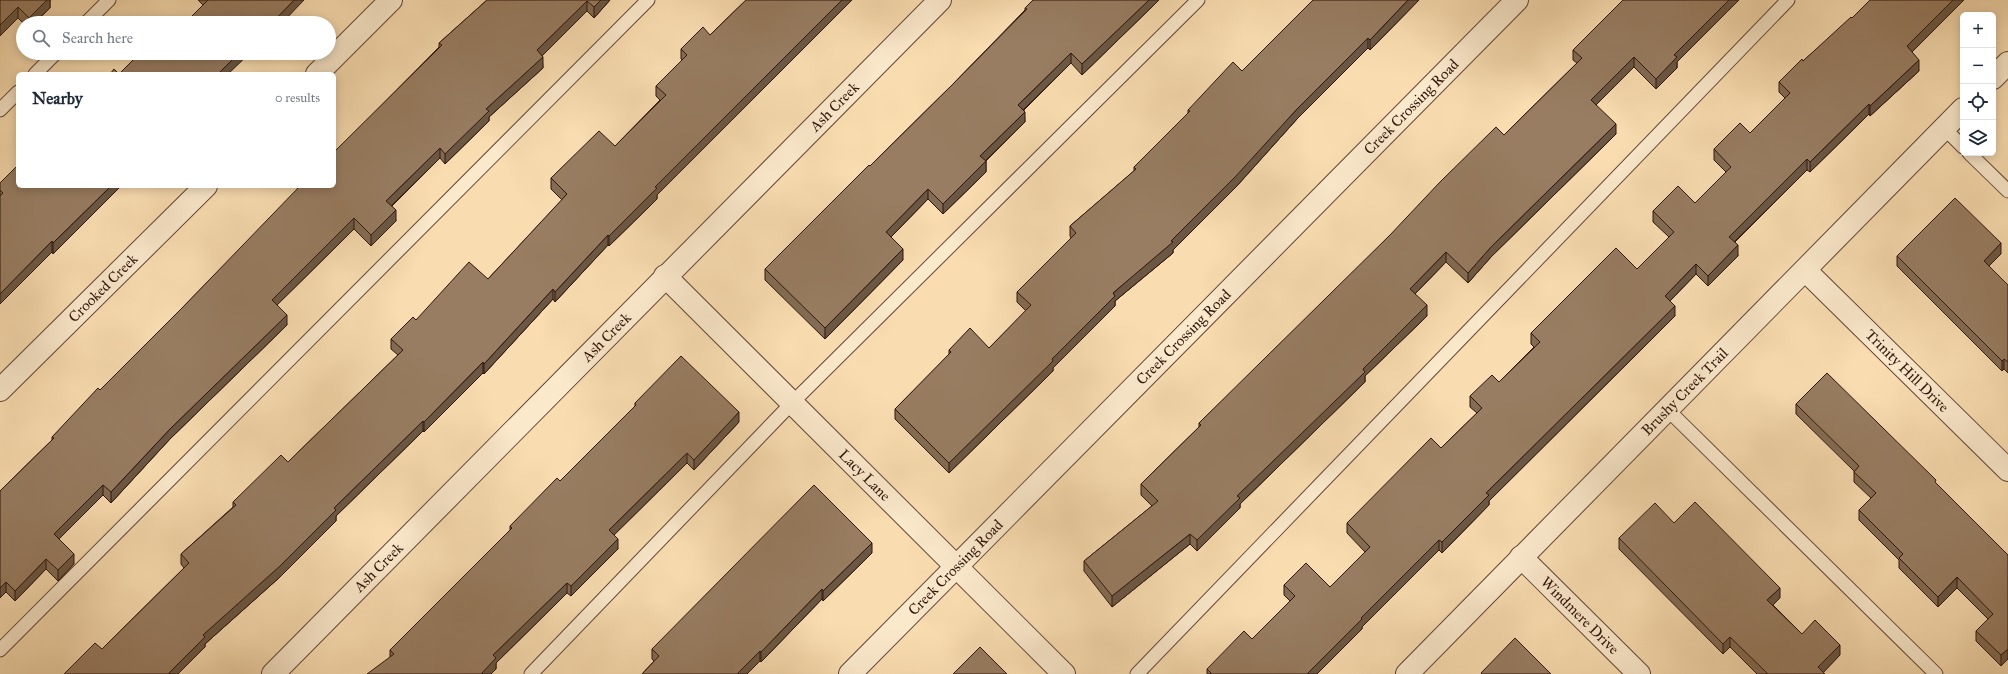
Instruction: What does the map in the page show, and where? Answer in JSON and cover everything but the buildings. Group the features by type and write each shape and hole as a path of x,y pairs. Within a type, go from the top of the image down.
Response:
{"street":[{"path":"336,55 391,0"},
{"name":"Ash Creek","path":"273,674 665,276 940,0"},
{"name":"Creek Crossing Road","path":"850,674 1517,0"},
{"path":"319,72 331,60"},
{"path":"1996,75 2008,63"},
{"name":"Brushy Creek Trail","path":"1407,674 1521,557 1806,271 1960,112"},
{"name":"Crooked Creek","path":"0,390 204,188"},
{"name":"Trinity Hill Drive","path":"1806,271 2008,470"},
{"name":"Lacy Lane","path":"665,276 1064,674"},
{"name":"Windmere Drive","path":"1521,557 1639,674"}],"lane":[{"path":"93,16 109,0"},
{"path":"0,650 648,0"},
{"path":"531,674 792,403 1198,0"},
{"path":"1137,674 1788,0"},
{"path":"37,72 49,60"},
{"path":"0,110 16,94"},
{"path":"1944,128 1960,144"},
{"path":"1972,156 2008,191"},
{"path":"1668,410 1936,674"}]}
